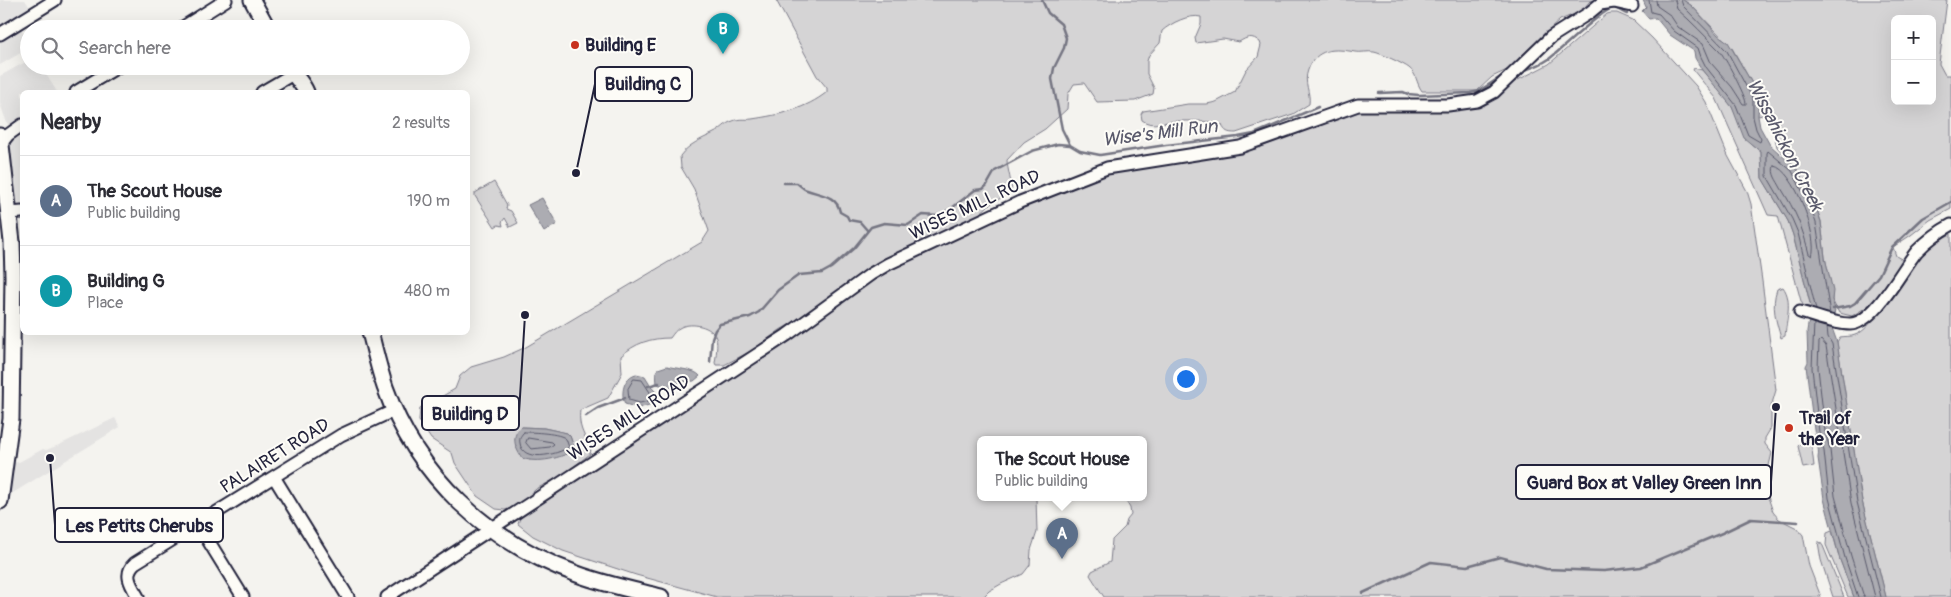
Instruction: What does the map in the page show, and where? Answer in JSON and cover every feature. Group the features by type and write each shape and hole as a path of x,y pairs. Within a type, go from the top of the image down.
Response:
{"main road":[{"path":"252,0 263,20"},
{"path":"292,75 296,90"},
{"path":"295,75 305,90"},
{"path":"0,141 16,213 6,355 10,428 0,501"},
{"path":"371,335 382,378 395,410 414,447 430,470 465,508 490,530 529,553 562,568 597,580 661,597"}],"street":[{"path":"23,20 55,0"},
{"path":"194,20 226,0"},
{"name":"WISES MILL ROAD","path":"387,597 787,335 879,269 1008,208 1065,183 1107,168 1240,147 1358,105 1448,105 1477,101 1494,92 1551,37 1583,18 1597,6 1603,3 1614,2 1632,6"},
{"path":"0,34 20,22"},
{"path":"79,90 103,75"},
{"path":"265,90 284,75"},
{"path":"0,141 20,126"},
{"path":"1800,312 1843,323 1855,323 1874,309 1916,252 1929,240 1951,225"},
{"name":"PALAIRET ROAD","path":"138,597 130,584 129,571 135,562 350,431 395,410"},
{"path":"274,477 348,597"},
{"path":"198,524 243,597"}],"shaded area":[{"path":"0,0 25,0 31,9 0,29"},
{"path":"776,0 1595,0 1589,2 1582,11 1560,20 1522,55 1511,68 1492,77 1477,91 1422,91 1412,70 1386,56 1372,52 1327,51 1316,57 1308,70 1306,79 1309,104 1293,114 1236,133 1227,132 1222,125 1211,122 1177,121 1150,124 1142,120 1141,114 1143,111 1188,104 1207,104 1216,102 1235,92 1246,70 1258,57 1261,45 1254,38 1247,38 1239,42 1223,39 1196,43 1195,38 1201,24 1201,17 1196,16 1180,20 1162,31 1160,43 1149,55 1147,74 1154,88 1153,94 1135,101 1097,102 1084,83 1074,84 1068,94 1067,109 1045,129 1024,142 1007,160 1011,192 989,205 977,216 877,262 808,314 780,330 751,351 724,365 716,365 715,363 717,343 714,334 706,328 696,325 679,328 670,338 650,340 632,348 621,356 622,373 608,398 580,410 581,426 590,446 590,454 561,476 536,489 518,506 505,510 496,509 477,496 455,463 452,453 431,439 419,421 420,408 427,402 455,389 460,376 471,367 504,357 526,347 702,242 709,231 694,189 681,167 680,156 691,145 716,132 730,122 782,113 801,107 819,98 827,92 827,88 817,76","holes":["522,427 544,428 567,433 575,450 552,458 529,460"]},
{"path":"1683,0 1947,0 1939,64 1945,75 1951,75 1951,209 1930,220 1893,247 1896,256 1903,260 1903,262 1882,294 1873,303 1852,316 1839,313 1832,300 1821,221 1815,204 1797,169 1777,147 1775,137 1779,123 1775,116 1768,114 1758,116 1753,85 1732,48 1692,6"},
{"path":"1617,13 1633,20 1696,86 1706,102 1728,156 1747,191 1751,204 1776,390 1771,407 1771,428 1765,438 1765,444 1772,453 1765,482 1773,512 1779,519 1797,528 1803,535 1809,566 1821,597 1104,597 1090,575 1092,571 1110,562 1112,540 1125,527 1131,515 1126,501 1147,501 1147,436 977,436 977,501 1036,501 1037,532 1031,550 1030,565 1023,574 1001,584 983,597 717,597 636,575 563,551 533,536 518,524 520,518 533,508 799,334 874,278 1003,216 1064,189 1114,171 1259,148 1351,110 1434,111 1479,106 1505,91 1514,82 1549,64 1607,14"},
{"path":"20,27 20,53 0,65 0,40"},
{"path":"20,65 20,75 47,75 56,90 20,90 20,121 10,126 0,104 0,76"},
{"path":"1694,68 1702,70 1723,94 1732,107 1750,143 1761,152 1762,178 1788,221 1811,307 1804,307 1801,301 1778,216 1768,215 1716,98 1693,70"},
{"path":"20,132 20,205 16,204 15,200 11,139"},
{"path":"494,182 507,205 506,209 511,211 518,223 510,227 505,218 502,222 503,226 498,225 495,227 475,196 475,193"},
{"path":"1951,234 1951,597 1886,597 1862,501 1837,342 1840,337 1853,336 1867,327 1917,259 1938,241"},
{"path":"1783,287 1788,298 1788,311 1785,336 1781,338 1776,320 1774,301 1777,289"},
{"path":"115,418 120,427 8,496 12,463 19,462 43,449 46,450 59,445"},
{"path":"1811,441 1814,466 1803,468 1798,446 1802,442"},
{"path":"1832,531 1840,560 1854,597 1848,597 1826,545 1827,533"},
{"path":"1818,542 1823,546 1844,597 1833,597 1821,560"}],"water":[{"path":"1643,0 1683,0 1692,6 1718,35 1728,42 1759,99 1758,116 1760,127 1770,145 1797,169 1815,204 1821,222 1825,258 1833,291 1832,300 1835,309 1832,328 1837,342 1862,501 1886,597 1854,597 1840,560 1824,499 1806,366 1808,362 1807,331 1811,307 1788,221 1762,178 1761,152 1744,138 1732,107 1702,70 1695,58 1694,51 1670,35 1656,18 1649,19 1642,11 1646,7"},
{"path":"542,198 557,224 544,232 528,205"},
{"path":"667,366 690,371 700,376 694,381 680,382 673,389 657,384 656,372 658,369"},
{"path":"636,374 645,376 653,389 662,398 662,401 639,408 625,404 624,386 629,378"},
{"path":"522,427 544,428 567,433 575,450 549,459 528,460 522,458 517,450 515,438 518,430"}],"waterway":[{"name":"Wise's Mill Run","path":"1042,0 1048,13 1061,24 1066,38 1064,48 1054,68 1052,79 1062,129 1070,145 1080,151 1100,155 1238,137 1254,134 1318,107"},
{"name":"Wise's Mill Run","path":"1525,70 1549,59 1608,10 1615,8 1627,14"},
{"name":"Wise's Mill Run","path":"1379,93 1403,92 1419,95 1470,93 1479,91 1502,76"},
{"path":"710,362 712,338 720,324 750,317 759,312 778,290 799,275 822,273 831,268 854,248 871,227 884,223 908,225 923,215 937,216 952,208 975,190 983,189 995,171 1032,151 1058,144 1070,145"},
{"path":"784,183 797,183 806,190 832,199 840,212 847,216 849,220 860,222 867,230"},
{"path":"1833,309 1850,306 1855,303 1879,275 1892,247 1923,218 1951,202"},
{"path":"648,386 659,383"},
{"path":"586,416 598,408 625,398"},
{"path":"1363,593 1431,562 1467,566 1500,557 1546,569 1604,571 1641,567 1751,519 1798,522"}],"place":[{"name":"Building E","path":"575,45"},
{"name":"Building G","path":"723,54"},
{"name":"Building C","path":"576,173"},
{"name":"Building D","path":"525,315"},
{"name":"Guard Box at Valley Green Inn","path":"1776,407"},
{"name":"Trail of the Year","path":"1789,428"},
{"name":"Les Petits Cherubs","path":"50,458"},
{"name":"The Scout House","path":"1062,559"}],"water label":[{"name":"Wissahickon Creek","path":"1785,145"}]}
